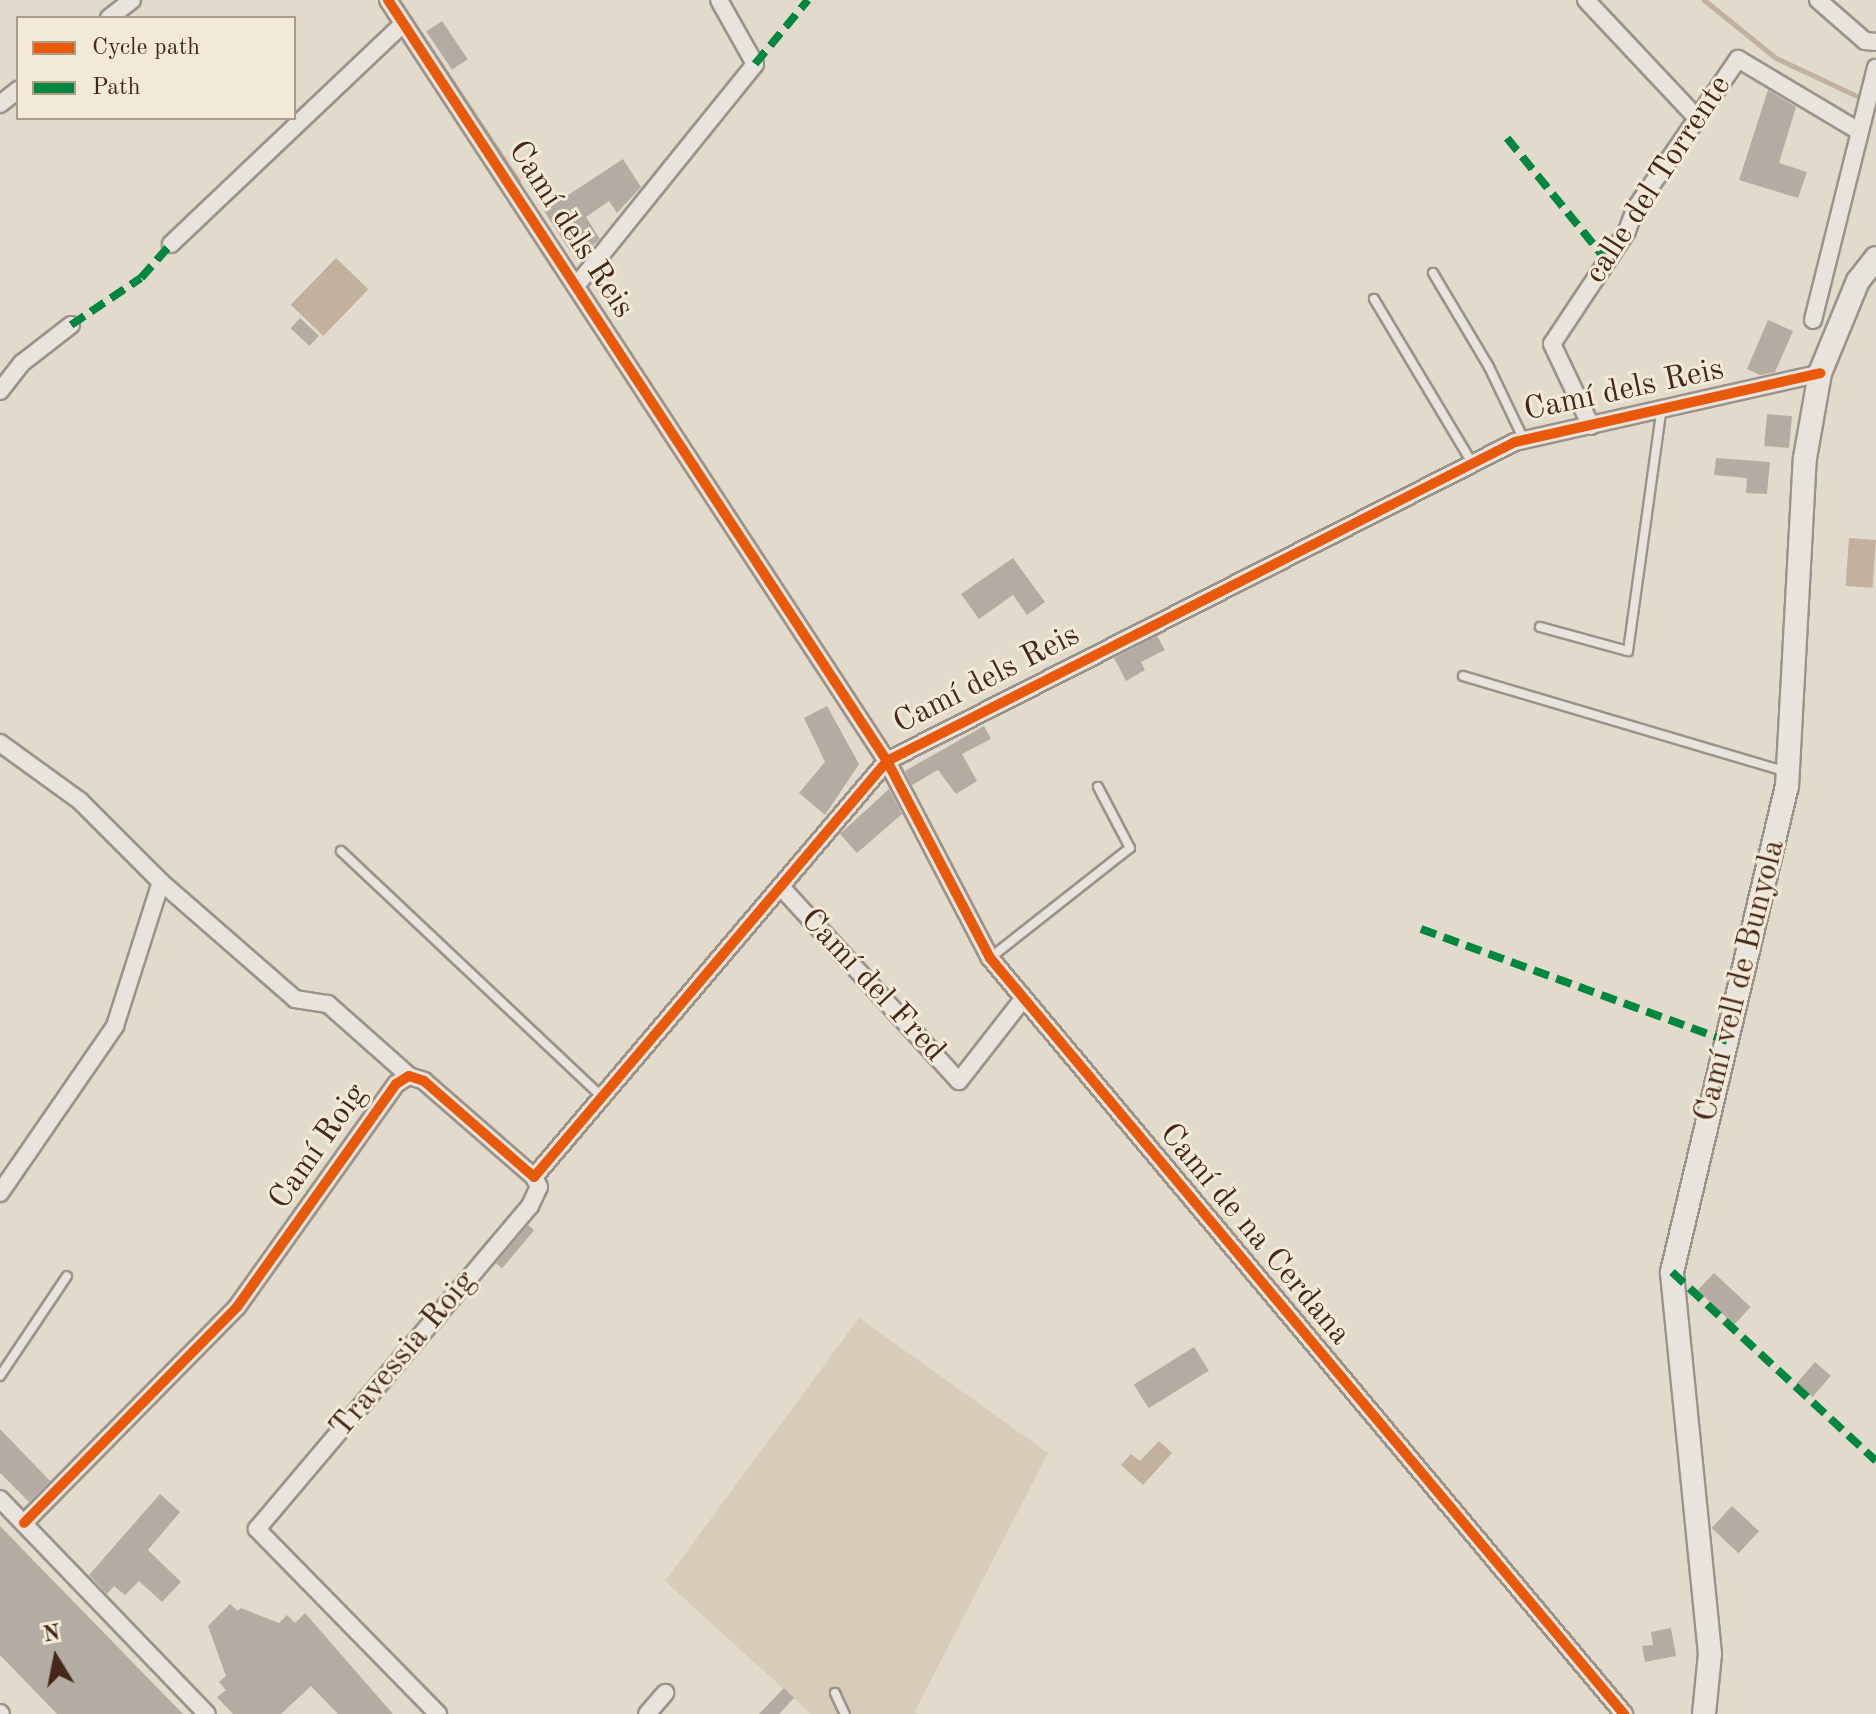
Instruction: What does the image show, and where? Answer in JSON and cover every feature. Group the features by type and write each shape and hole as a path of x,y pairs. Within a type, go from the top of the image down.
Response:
{"street":[{"path":"112,16 132,0"},
{"name":"Camí dels Reis","path":"388,0 887,761 1472,463 1524,440 1661,412 1820,373"},
{"path":"576,286 755,64 719,0"},
{"path":"1586,0 1697,118"},
{"path":"1818,0 1865,41 1876,42"},
{"path":"171,244 403,24"},
{"name":"calle del Torrente","path":"1591,426 1552,344 1738,59 1859,131"},
{"path":"1813,320 1874,73"},
{"path":"0,104 16,92"},
{"name":"Camí vell de Bunyola","path":"1704,1714 1710,1654 1672,1272 1788,772 1805,458 1820,373 1858,281 1876,258"},
{"path":"0,391 22,363 71,325"},
{"path":"0,743 80,801 161,882 295,999 328,1004 409,1076"},
{"path":"534,1177 887,761"},
{"name":"Camí de na Cerdana","path":"887,761 990,958 1624,1714"},
{"path":"3,1182 115,1026 161,882"},
{"name":"Camí del Fred","path":"781,887 959,1081 1023,999"},
{"name":"Camí Roig","path":"24,1523 237,1307 396,1084 409,1076 424,1081 534,1177"},
{"name":"Travessia Roig","path":"438,1714 257,1529 530,1206 539,1187 534,1177"},
{"path":"0,1499 207,1714"},
{"path":"647,1714 665,1693"}],"lane":[{"path":"1433,273 1489,367 1524,440"},
{"path":"1374,299 1472,463"},
{"path":"1540,627 1628,651 1661,412"},
{"path":"1463,676 1788,772"},
{"path":"990,958 1130,848 1098,787"},
{"path":"341,851 602,1097"},
{"path":"0,1376 67,1276"},
{"path":"835,1693 845,1714"}],"shaded area":[{"path":"336,258 368,289 323,336 291,305"},
{"path":"1849,538 1876,540 1873,588 1846,586"},
{"path":"859,1318 1048,1453 914,1713 920,1714 811,1714 665,1581"},
{"path":"1159,1441 1172,1453 1143,1485 1121,1465 1131,1454 1140,1461"}],"building":[{"path":"442,21 468,59 452,70 426,32"},
{"path":"1768,90 1796,107 1779,163 1807,172 1798,198 1739,180"},
{"path":"623,159 641,187 617,213 609,201 586,217 600,239 576,260 544,211"},
{"path":"300,318 319,336 309,346 290,328"},
{"path":"1768,320 1793,331 1775,372 1760,375 1747,369"},
{"path":"1767,414 1792,416 1789,448 1764,446"},
{"path":"1716,458 1770,462 1767,494 1746,493 1747,478 1714,475"},
{"path":"1013,558 1045,602 1027,615 1013,595 979,619 961,594"},
{"path":"1157,636 1165,650 1141,662 1145,670 1126,681 1114,658"},
{"path":"827,706 859,764 825,815 799,793 825,762 804,718"},
{"path":"984,726 991,739 962,754 977,781 956,794 938,770 912,785 905,771"},
{"path":"889,789 902,814 857,853 840,834"},
{"path":"528,1225 534,1230 502,1268 496,1263"},
{"path":"1714,1273 1751,1307 1734,1325 1698,1291"},
{"path":"1194,1347 1209,1371 1149,1408 1134,1385"},
{"path":"1815,1362 1831,1376 1812,1397 1797,1383"},
{"path":"0,1429 50,1481 29,1502 0,1473"},
{"path":"160,1494 180,1512 148,1550 181,1582 162,1602 139,1581 125,1595 114,1586 107,1594 89,1575"},
{"path":"1732,1506 1759,1531 1739,1553 1712,1528"},
{"path":"0,1526 183,1714 57,1714 0,1655"},
{"path":"230,1604 238,1611 241,1608 279,1623 287,1615 295,1623 305,1613 393,1714 338,1714 311,1686 281,1714 233,1714 217,1697 226,1690 219,1682 226,1676 208,1626"},
{"path":"1671,1628 1676,1656 1645,1662 1642,1646 1653,1645 1651,1632"},
{"path":"784,1688 794,1698 779,1714 759,1714"}],"waterway":[{"path":"1704,0 1776,58 1876,105"},
{"path":"401,5 518,181"}],"marked path":[{"path":"755,64 808,0"},
{"path":"1507,138 1607,261"},
{"path":"71,325 141,278 171,244"},
{"path":"1421,929 1727,1041"},
{"path":"1672,1272 1876,1461"}],"cycle path":[{"path":"388,0 887,761 990,958 1624,1714"},
{"path":"24,1523 237,1307 396,1084 409,1076 424,1081 534,1177 887,761 1515,442 1820,373"}]}
